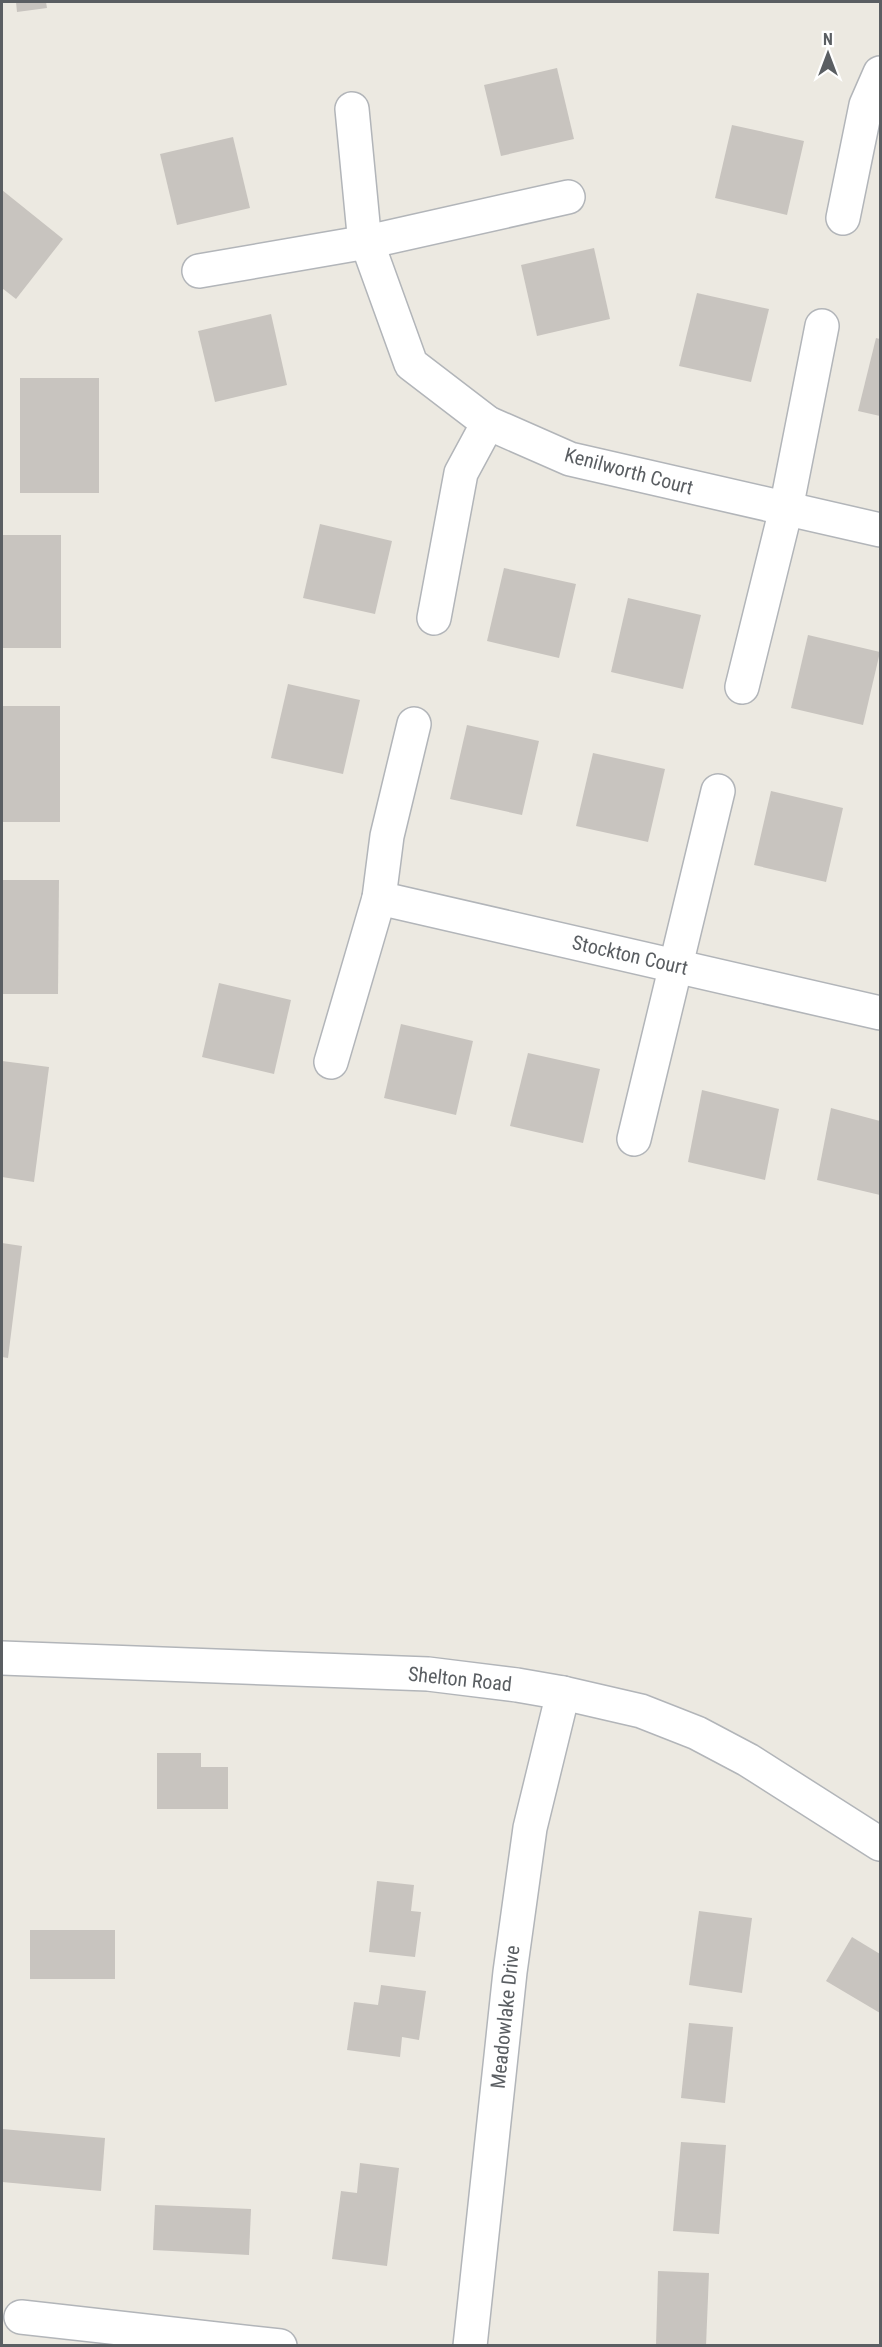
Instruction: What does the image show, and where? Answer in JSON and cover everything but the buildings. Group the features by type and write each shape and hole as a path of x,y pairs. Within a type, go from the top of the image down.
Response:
{"street":[{"path":"843,218 866,105 880,74"},
{"name":"Kenilworth Court","path":"352,109 364,234 411,364 488,423 570,459 880,530"},
{"path":"199,271 367,242 568,197"},
{"path":"742,687 786,509 822,326"},
{"path":"434,618 461,473 488,423"},
{"path":"331,1062 379,898 387,836 414,724"},
{"path":"634,1140 674,966 718,791"},
{"name":"Stockton Court","path":"379,898 880,1013"},
{"name":"Shelton Road","path":"2,1658 428,1674 563,1693 641,1711 696,1733 748,1760 880,1844"},
{"name":"Meadowlake Drive","path":"470,2346 510,1972 530,1828 563,1693"},
{"path":"21,2317 280,2346"}]}
